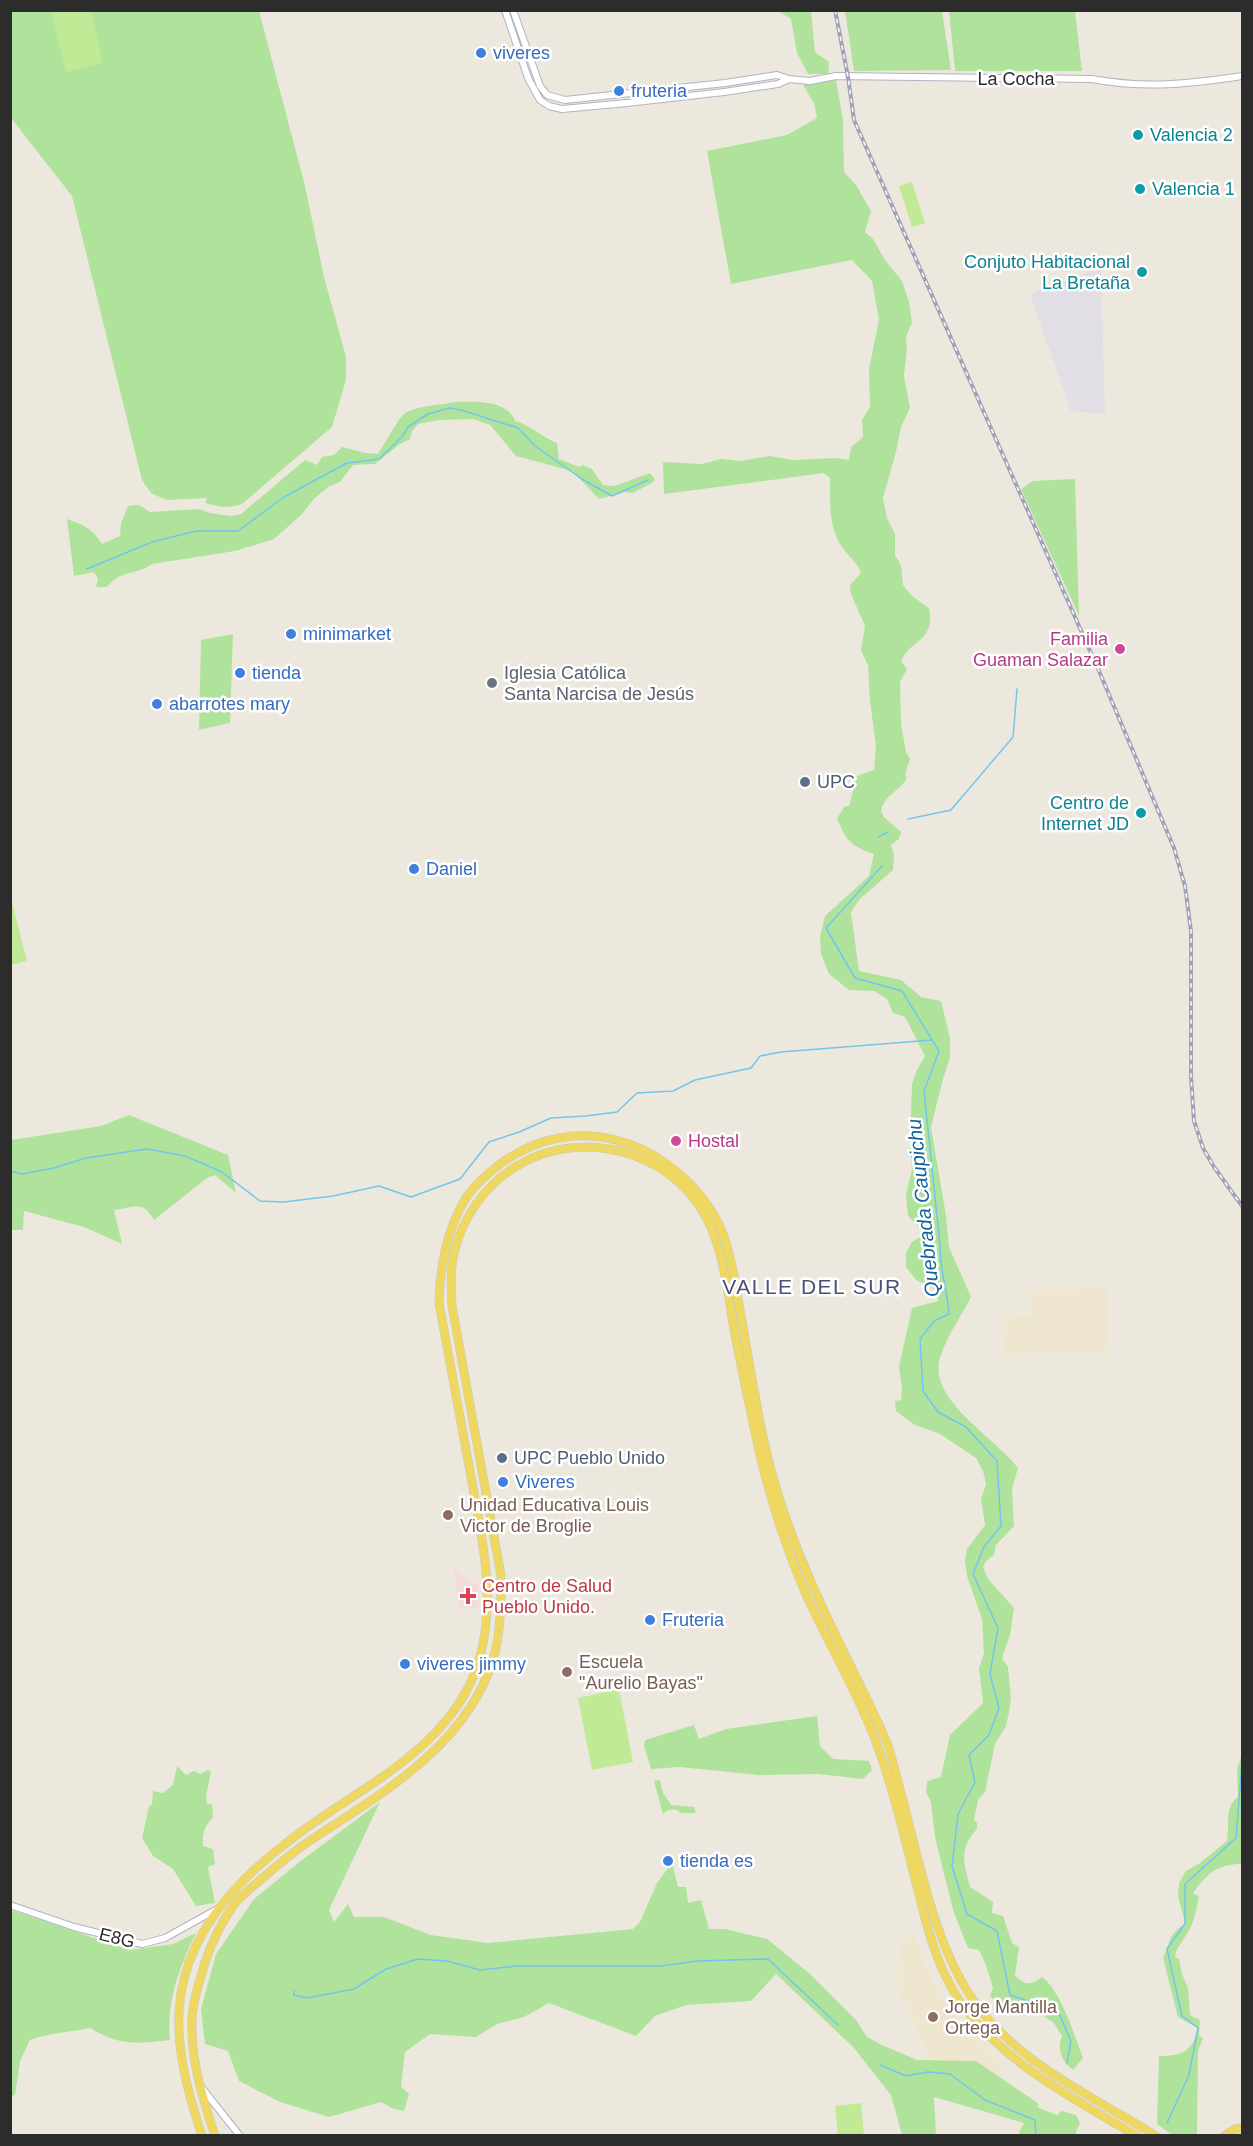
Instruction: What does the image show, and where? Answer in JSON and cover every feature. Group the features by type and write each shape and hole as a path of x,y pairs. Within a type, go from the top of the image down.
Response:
{"main road":[{"path":"202,2136 190,2098 183,2060 179,2011 194,1952 205,1928 219,1908 271,1856 418,1750 455,1709 470,1683 479,1659 489,1597 484,1545 439,1303 442,1258 450,1235 468,1194 489,1173 513,1156 548,1140 593,1137 616,1139 660,1158 697,1190 713,1212 730,1258 765,1449 776,1492 797,1553 888,1745 932,1909 947,1950 962,1980 987,2019 1020,2050 1156,2136"},
{"path":"215,2136 193,2054 192,2029 195,1996 206,1957 236,1902 282,1861 399,1780 441,1745 472,1705 493,1659 501,1597 501,1575 452,1306 454,1252 458,1239 478,1200 496,1180 512,1168 543,1153 572,1146 588,1145 630,1153 666,1171 697,1203 711,1227 720,1254 750,1411 770,1496 805,1592 876,1742 926,1928 947,1980 974,2019 998,2045 1033,2072 1137,2136"},
{"path":"314,1824 321,1834"},
{"path":"906,1848 915,1846"},
{"path":"1224,2136 1229,2131 1242,2128"}],"street":[{"name":"La Cocha","path":"505,10 528,78 540,100 549,106 562,109 627,103 778,84 789,79"},
{"name":"La Cocha","path":"513,10 540,86 547,95 565,100 675,89 777,75 789,79 819,80 830,76 1092,79 1140,85 1184,85 1242,76"},
{"name":"E8G","path":"10,1905 74,1927 142,1944 165,1938 219,1908"},
{"path":"202,2088 240,2136"}],"shaded area":[{"path":"1101,267 1105,414 1071,411 1030,294"},
{"path":"1107,1288 1109,1351 1003,1355 1002,1317 1032,1316 1032,1290"},
{"name":"Centro de Salud Pueblo Unido.","path":"454,1567 462,1576 479,1585 479,1607 459,1610"},
{"name":"Jorge Mantilla Ortega","path":"915,1935 928,1972 947,2007 963,2027 1004,2067 993,2086 932,2066 905,2001 900,2002 897,1988 900,1940"}],"green space":[{"path":"10,11 259,11 305,186 324,277 346,357 346,380 332,427 242,504 232,507 219,506 205,503 207,498 166,500 151,493 142,480 72,196 11,118"},
{"path":"51,11 91,11 103,63 66,72"},
{"path":"778,11 811,11 815,52 829,62 828,74 808,74 797,53 791,19"},
{"path":"845,11 942,11 951,70 854,71"},
{"path":"949,11 1075,11 1082,71 955,71"},
{"path":"836,79 843,120 844,172 856,185 871,211 865,232 873,239 885,260 902,281 909,302 912,323 906,336 904,376 910,408 901,427 883,498 887,518 895,534 895,555 901,565 903,585 912,596 929,608 930,619 926,633 901,661 907,669 900,682 901,724 906,752 910,759 905,774 907,778 885,801 881,811 884,817 901,832 899,839 891,845 894,855 893,870 860,899 851,912 859,971 901,980 921,997 941,1001 950,1038 950,1057 931,1127 949,1247 971,1297 944,1348 939,1371 943,1387 952,1402 1018,1468 1012,1489 1014,1526 996,1545 994,1555 986,1561 983,1567 988,1579 1014,1608 1010,1635 1002,1658 1008,1667 1011,1698 1006,1726 995,1744 985,1792 978,1800 974,1820 977,1823 977,1829 967,1843 964,1856 970,1887 993,1902 992,1913 1003,1916 1012,1943 1019,1947 1015,1975 1025,1983 1035,1982 1042,1977 1056,1993 1083,2058 1073,2070 1061,2054 1062,2036 1054,2023 1037,2012 1023,2016 1007,2011 990,1996 993,1988 986,1965 979,1950 968,1948 954,1913 935,1837 931,1802 926,1792 927,1781 941,1777 950,1735 983,1703 979,1668 984,1653 982,1619 967,1576 965,1560 967,1549 985,1525 981,1499 986,1484 983,1471 976,1458 940,1434 915,1425 896,1411 895,1401 901,1400 902,1388 899,1367 912,1308 938,1301 938,1291 916,1280 906,1267 906,1253 912,1242 925,1234 908,1216 906,1195 912,1169 910,1147 912,1084 925,1056 905,1017 893,1013 887,999 874,991 849,990 829,974 821,954 820,937 825,916 869,876 874,854 850,842 837,818 845,806 849,806 857,776 874,770 876,746 868,665 861,650 865,626 851,594 850,585 861,573 842,547 834,531 830,478 824,473 664,494 663,462 702,464 721,459 740,461 770,456 792,460 836,458 849,460 851,447 863,437 862,420 870,407 869,369 879,320 872,281 852,260 731,284 707,151 787,135 817,118 814,103 803,85"},
{"path":"912,182 925,223 912,227 899,186"},
{"path":"455,402 498,405 511,414 515,421 557,443 559,459 579,467 583,465 592,469 603,485 615,486 650,473 655,479 633,493 625,492 599,499 572,471 516,456 490,425 473,419 439,420 418,424 412,431 410,439 375,464 353,465 340,482 328,487 315,498 301,515 274,539 235,551 152,564 123,575 107,587 96,587 98,579 94,572 74,576 67,519 88,528 102,544 120,536 121,523 128,506 139,505 150,512 199,509 230,516 241,514 305,460 317,465 322,457 334,455 342,447 378,454 404,414 421,407"},
{"path":"1075,479 1079,616 1021,489 1033,481"},
{"path":"233,634 230,723 199,730 201,640"},
{"path":"11,898 27,961 10,965"},
{"path":"129,1115 228,1155 236,1193 215,1175 207,1178 154,1220 145,1209 136,1206 114,1210 122,1244 84,1227 24,1211 23,1230 11,1230 11,1140 101,1126"},
{"path":"619,1689 633,1762 592,1770 578,1698"},
{"path":"817,1716 820,1746 833,1759 869,1761 872,1770 863,1779 818,1774 758,1775 680,1767 651,1769 644,1746 645,1740 694,1725 699,1739 726,1729"},
{"path":"1242,1754 1242,1864 1219,1868 1203,1880 1193,1893 1199,1896 1194,1919 1175,1957 1179,1959 1188,1988 1190,2015 1200,2020 1199,2036 1203,2038 1198,2051 1197,2135 1172,2135 1157,2124 1159,2056 1174,2055 1185,2051 1193,2042 1198,2028 1178,2017 1163,1958 1172,1936 1185,1923 1178,1896 1179,1883 1186,1871 1200,1863 1227,1841 1229,1811 1238,1797 1237,1769"},
{"path":"177,1766 186,1775 194,1771 200,1774 207,1770 211,1771 206,1797 207,1804 212,1804 213,1817 204,1830 203,1846 213,1849 215,1864 208,1867 215,1903 196,1906 173,1869 153,1856 142,1838 149,1806 152,1805 153,1791 163,1793 173,1785"},
{"path":"660,1780 663,1793 671,1805 694,1807 696,1813 680,1813 678,1810 672,1810 663,1814 654,1781"},
{"path":"380,1802 329,1910 334,1922 348,1904 354,1917 384,1917 431,1935 488,1943 633,1929 640,1922 657,1883 672,1863 678,1887 686,1887 688,1903 701,1900 709,1929 725,1929 767,1939 810,1974 856,2020 867,2037 917,2060 976,2061 1039,2104 1037,2107 1057,2115 1062,2111 1076,2115 1080,2123 1075,2135 1020,2135 1019,2132 1024,2123 934,2097 936,2135 902,2135 891,2095 853,2047 776,1974 751,2001 686,2005 655,2016 636,2036 549,2003 524,2017 497,2024 476,2037 430,2034 405,2052 401,2087 409,2094 404,2111 381,2102 329,2117 280,2102 239,2081 228,2051 205,2044 201,2009 216,1954 254,1899"},
{"path":"11,1910 130,1950 173,1944 196,1933 172,1998 170,2040 120,2041 90,2028 30,2040 20,2061 15,2095 11,2096"},
{"path":"861,2103 864,2135 838,2135 835,2106"}],"waterway":[{"path":"87,569 152,542 196,531 238,531 284,497 347,463 379,459 402,437 408,427 428,414 449,408 518,428 535,446 582,479 612,496 648,480"},
{"path":"908,819 951,810 1013,737 1017,689"},
{"path":"878,837 888,832"},
{"name":"Quebrada Caupichu","path":"882,866 826,928 855,978 902,991 939,1051 924,1091 941,1263 949,1314 934,1321 920,1339 923,1391 938,1412 966,1427 997,1461 1001,1526 984,1547 973,1574 998,1628 990,1674 999,1708 989,1735 969,1755 975,1782 958,1814 952,1866 967,1914 997,1931 1010,1995 1058,2011 1071,2041 1067,2063"},
{"path":"10,1171 22,1174 54,1168 86,1158 147,1149 185,1156 222,1172 260,1201 284,1202 333,1196 379,1186 411,1197 460,1179 489,1142 551,1118 617,1112 637,1093 673,1091 695,1080 751,1068 760,1056 781,1052 932,1040"},
{"path":"1167,2123 1189,2075 1198,2028 1182,2016 1167,1949 1185,1924 1185,1884 1236,1838 1242,1762"},
{"path":"294,1991 294,1995 307,1998 354,1989 386,1969 418,1959 447,1961 480,1970 517,1966 660,1966 698,1961 768,1959 838,2025"},
{"path":"880,2065 906,2076 928,2072 950,2074 985,2100 1035,2120 1036,2136"}],"railway":[{"path":"835,10 854,120 1099,671 1174,848 1185,886 1191,931 1191,1076 1194,1121 1203,1148 1242,1206"}],"place":[{"name":"viveres","path":"481,53"},
{"name":"fruteria","path":"619,91"},
{"name":"Valencia 2","path":"1138,135"},
{"name":"Valencia 1","path":"1140,189"},
{"name":"Conjuto Habitacional La Bretaña","path":"1142,272"},
{"name":"minimarket","path":"291,634"},
{"name":"Familia Guaman Salazar","path":"1120,649"},
{"name":"tienda","path":"240,673"},
{"name":"Iglesia Católica Santa Narcisa de Jesús","path":"492,683"},
{"name":"abarrotes mary","path":"157,704"},
{"name":"UPC","path":"805,782"},
{"name":"Centro de Internet JD","path":"1141,813"},
{"name":"Daniel","path":"414,869"},
{"name":"Hostal","path":"676,1141"},
{"name":"UPC Pueblo Unido","path":"502,1458"},
{"name":"Viveres","path":"503,1482"},
{"name":"Unidad Educativa Louis Victor de Broglie","path":"448,1515"},
{"name":"Centro de Salud Pueblo Unido.","path":"468,1596"},
{"name":"Fruteria","path":"650,1620"},
{"name":"viveres jimmy","path":"405,1664"},
{"name":"Escuela \"Aurelio Bayas\"","path":"567,1672"},
{"name":"tienda es","path":"668,1861"},
{"name":"Jorge Mantilla Ortega","path":"933,2017"}],"district":[{"name":"VALLE DEL SUR","path":"812,1286"}]}
